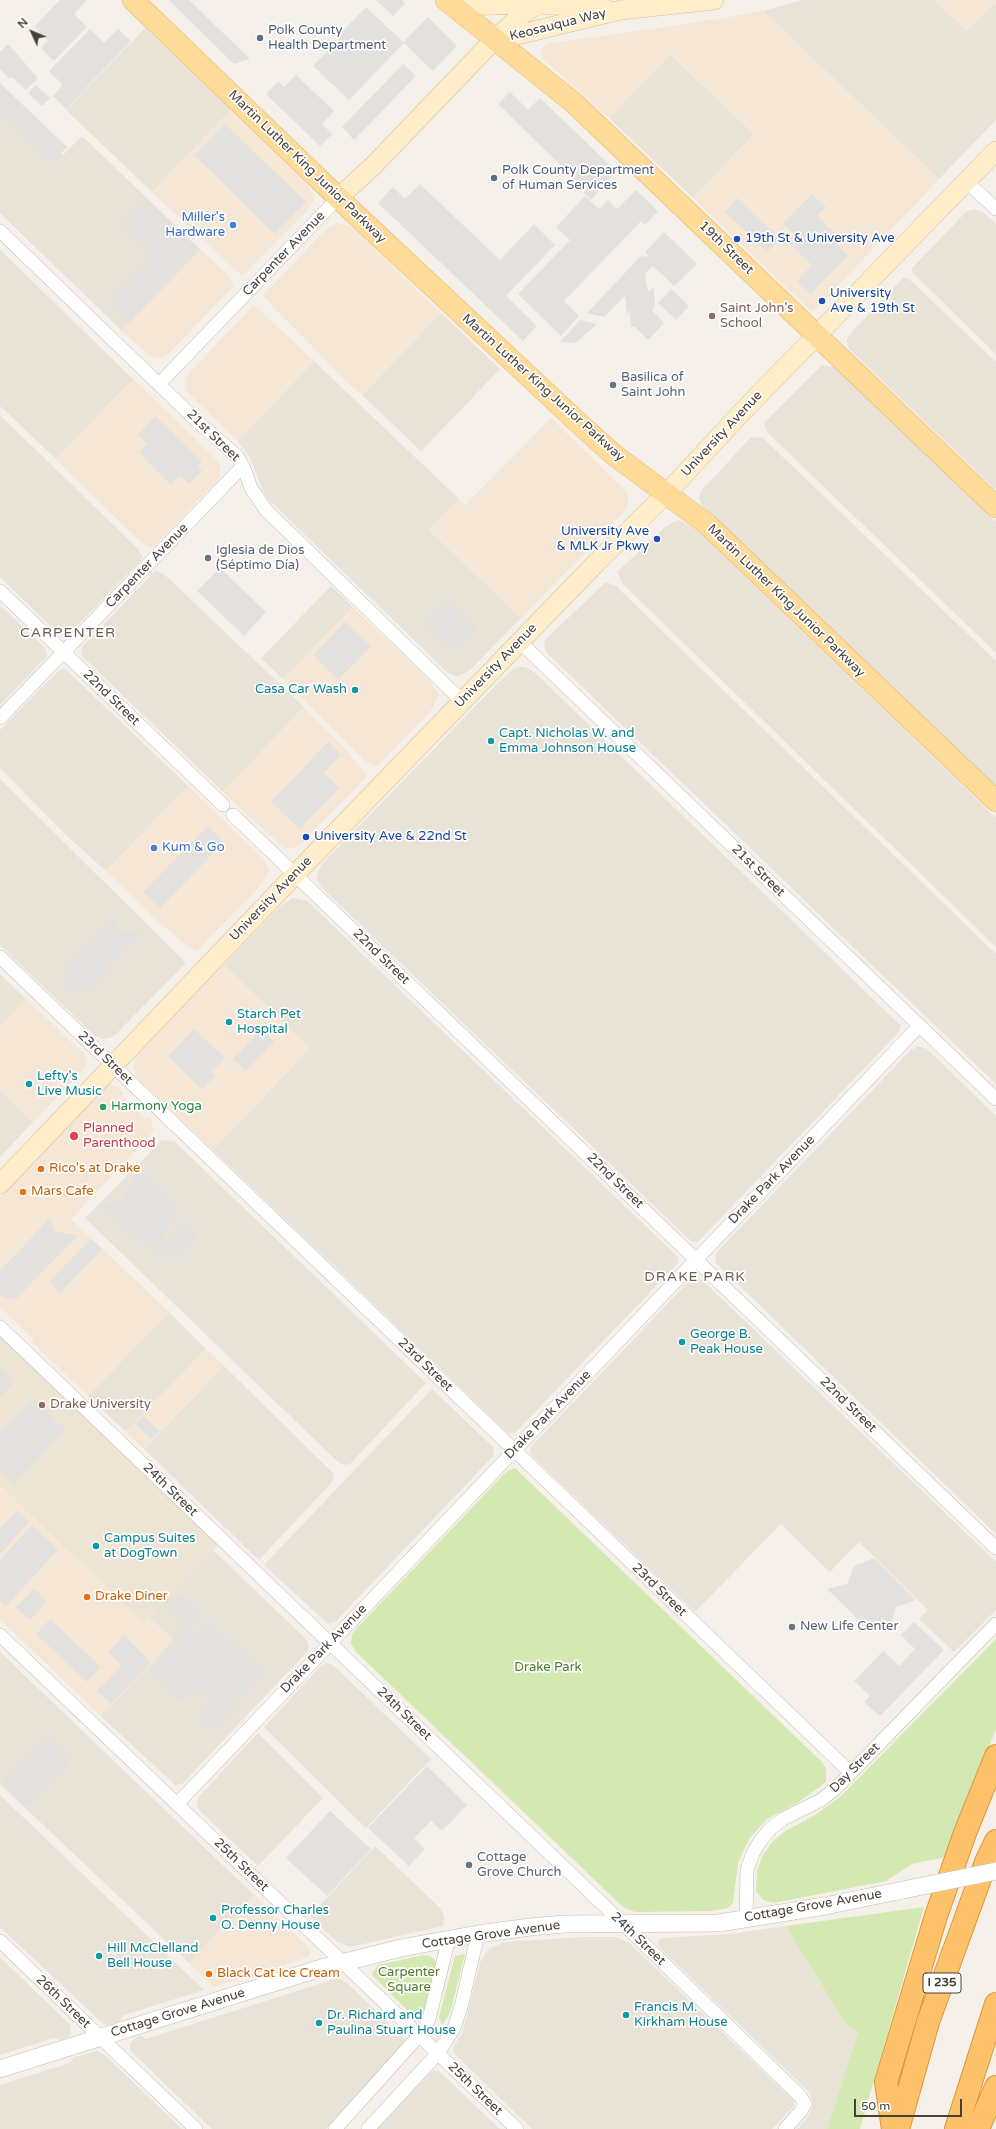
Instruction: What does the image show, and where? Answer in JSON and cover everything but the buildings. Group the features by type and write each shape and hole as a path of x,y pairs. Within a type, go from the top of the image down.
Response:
{"highway":[{"path":"893,2129 886,2082 936,1916 965,1833 996,1756"},
{"name":"I 235","path":"898,2129 928,2022 986,1862 996,1841"},
{"path":"956,2129 996,2004"},
{"path":"978,2129 996,2087"}],"main road":[{"name":"Martin Luther King Junior Parkway","path":"133,0 338,198 584,428 613,454 708,526 996,801"},
{"name":"Keosauqua Way","path":"494,40 621,10 714,0"},
{"name":"Carpenter Avenue","path":"338,198 372,167 494,40 524,13 540,2"},
{"name":"Keosauqua Way","path":"450,3 540,2 621,10"},
{"name":"19th Street","path":"450,3 574,103 996,507"},
{"name":"University Avenue","path":"0,1184 462,701 666,494 816,335 996,152"}],"street":[{"path":"967,182 996,210"},
{"name":"Carpenter Avenue","path":"159,384 338,198"},
{"name":"21st Street","path":"0,231 199,422 231,450 243,466 251,488 266,510 462,701"},
{"name":"Carpenter Avenue","path":"0,718 243,466"},
{"name":"22nd Street","path":"0,591 222,805"},
{"name":"21st Street","path":"520,642 996,1100"},
{"name":"22nd Street","path":"233,815 996,1548"},
{"name":"23rd Street","path":"0,957 851,1773"},
{"name":"Drake Park Avenue","path":"177,1804 919,1026"},
{"name":"24th Street","path":"0,1328 623,1924 800,2096 805,2104 802,2111 785,2129"},
{"name":"Day Street","path":"746,1919 747,1870 753,1853 760,1840 771,1828 783,1820 821,1800 851,1773 996,1624"},
{"name":"25th Street","path":"0,1635 517,2129"},
{"name":"Cottage Grove Avenue","path":"0,2069 366,1955 450,1938 565,1924 692,1924 746,1919 825,1906 996,1871"},
{"path":"368,2129 438,2053 454,2028 459,2014 478,1934"},
{"path":"335,2129 420,2037 429,2019 450,1938"},
{"name":"26th Street","path":"0,1942 196,2129"}],"shaded area":[{"path":"60,0 87,0 74,14 87,27 54,61 41,48 48,40 34,27"},
{"path":"169,0 189,0 250,59 234,64"},
{"path":"376,0 402,0 405,3 393,16"},
{"path":"802,0 935,0 967,31 996,1 996,120 939,179 763,11"},
{"path":"935,0 996,0 996,1 967,31"},
{"path":"366,7 403,42 428,17 457,46 433,71 404,43 349,100 313,66 340,38 338,36"},
{"path":"763,11 939,179 815,310 811,311 693,198 754,134 671,54 609,118 543,59 541,54 544,46 547,44 719,19"},
{"path":"145,28 231,110 152,192 66,110"},
{"path":"90,29 104,43 118,29 131,41 66,109 53,96 63,85 49,71"},
{"path":"8,44 38,78 26,90 12,77 10,79 0,69 0,52"},
{"path":"670,54 754,134 693,198 609,118"},
{"path":"403,64 416,76 354,140 342,127"},
{"path":"296,75 334,111 322,124 332,134 320,146 266,94 278,81 284,87"},
{"path":"0,83 67,147 52,163 0,114"},
{"path":"36,85 50,98 42,106 28,93"},
{"path":"510,92 528,110 540,98 616,171 591,200 584,193 586,190 498,104"},
{"path":"0,95 63,155 82,136 201,250 122,331 0,213"},
{"path":"231,110 308,185 314,197 311,205 304,214 242,276 152,192"},
{"path":"225,124 306,202 275,234 194,155"},
{"path":"420,184 500,260 534,224 555,245 506,296 537,326 523,341 378,203 393,187 405,199"},
{"path":"636,190 658,211 645,225 641,221 564,301 579,316 561,336 518,294 570,240 556,227 585,196 599,209 608,200 617,209"},
{"path":"812,194 826,207 817,216 839,237 834,242 848,255 811,294 797,281 812,265 790,244 797,237 783,224"},
{"path":"737,198 779,239 767,252 725,212"},
{"path":"146,199 198,250 129,322 108,303 154,256 122,224"},
{"path":"974,209 983,212 996,224 996,354 912,272 912,268 966,212"},
{"path":"337,223 348,225 353,228 441,313 362,395 342,377 263,296 324,231"},
{"path":"664,232 697,264 674,286 653,266 645,274 648,292 654,287 655,306 652,310 664,323 648,340 635,327 631,327 630,311 627,314 625,296 604,317 587,313 641,256 650,257 645,252"},
{"path":"0,250 133,379 56,459 0,406"},
{"path":"201,250 226,274 234,286 167,355 156,358 150,356 122,331"},
{"path":"903,278 909,279 996,362 996,490 848,348 847,340 851,333"},
{"path":"671,289 689,306 676,320 658,303"},
{"path":"254,305 314,361 238,441 190,395 186,388 186,380 190,372"},
{"path":"441,313 500,369 421,451 362,395"},
{"path":"580,320 597,324 576,343 560,342"},
{"path":"314,361 459,499 429,530 521,618 470,670 461,675 456,676 447,672 271,502 265,495 249,456 238,441"},
{"path":"822,365 834,367 996,522 996,653 768,433 764,423"},
{"path":"133,379 215,458 220,466 219,477 215,483 152,548 142,543 56,459"},
{"path":"0,415 138,549 143,558 67,636 59,634 0,577"},
{"path":"155,416 202,461 198,466 202,471 189,484 180,475 171,485 139,453 147,444 138,435"},
{"path":"551,418 627,492 628,503 624,512 521,618 429,530 459,499 465,505"},
{"path":"751,437 763,438 996,661 996,789 702,506 699,497 702,490"},
{"path":"679,520 698,531 996,818 996,947 623,584 617,572 664,528"},
{"path":"220,568 266,612 244,636 197,591"},
{"path":"156,570 167,577 304,707 223,792 81,655 82,647"},
{"path":"606,582 616,586 996,954 996,1084 546,652 544,642 548,637"},
{"path":"331,586 353,607 283,679 261,658"},
{"path":"446,599 477,629 455,652 423,622"},
{"path":"0,605 45,648 47,654 45,658 0,705"},
{"path":"353,607 427,678 439,695 430,712 377,766 365,761 283,679"},
{"path":"345,622 371,646 338,680 313,655"},
{"path":"519,667 525,667 534,672 901,1026 898,1033 698,1242 691,1241 321,887 317,879 319,870 324,862 500,681 511,671"},
{"path":"64,668 188,786 106,871 65,834 0,768 0,730 57,672"},
{"path":"304,707 339,742 367,776 304,841 293,848 285,849 223,792"},
{"path":"328,742 341,755 324,773 339,788 300,829 271,802"},
{"path":"0,779 186,963 116,1034 110,1038 102,1039 95,1036 0,945"},
{"path":"188,786 264,859 269,872 259,887 197,951 190,948 152,916 106,871"},
{"path":"208,826 224,842 160,908 143,892"},
{"path":"293,898 307,901 679,1258 677,1264 515,1433 508,1433 213,1150 310,1048 224,965 280,907"},
{"path":"117,915 118,935 121,932 143,933 87,991 64,991 64,969"},
{"path":"224,965 310,1048 213,1150 137,1078 133,1067 136,1057 154,1036"},
{"path":"0,974 26,999 0,1026"},
{"path":"26,999 85,1055 87,1062 84,1069 33,1122 0,1090 0,1026"},
{"path":"194,1029 225,1058 211,1072 215,1076 202,1089 168,1056"},
{"path":"262,1029 274,1042 246,1071 233,1059"},
{"path":"918,1046 927,1049 996,1116 996,1534 715,1262 718,1251 910,1051"},
{"path":"111,1085 117,1087 123,1093 123,1096 145,1120 149,1117 152,1120 153,1132 71,1219 169,1312 88,1396 32,1342 33,1338 0,1307 0,1197 105,1087"},
{"path":"0,1090 33,1122 0,1157"},
{"path":"162,1140 174,1141 426,1383 350,1464 344,1465 339,1463 85,1218"},
{"path":"136,1166 177,1205 172,1225 168,1221 163,1239 168,1243 189,1220 196,1241 177,1260 173,1246 160,1260 152,1252 158,1245 156,1244 146,1247 102,1205 120,1199 123,1202 128,1184 133,1188"},
{"path":"50,1218 55,1233 58,1231 77,1236 15,1300 0,1296 0,1271"},
{"path":"91,1239 102,1249 60,1293 49,1282"},
{"path":"696,1278 702,1280 996,1562 996,1610 954,1652 919,1619 928,1610 859,1542 830,1572 781,1524 695,1612 531,1455 531,1447 690,1280"},
{"path":"169,1312 206,1349 126,1432 88,1396"},
{"name":"Drake University","path":"0,1325 223,1540 143,1623 0,1485"},
{"path":"206,1349 224,1366 144,1449 126,1432"},
{"path":"0,1366 15,1381 0,1397"},
{"path":"224,1366 334,1474 333,1481 259,1560 144,1449"},
{"path":"432,1389 493,1447 494,1455 336,1621 328,1624 264,1565"},
{"path":"33,1398 66,1430 14,1484 0,1470 0,1433"},
{"path":"143,1416 159,1431 151,1439 135,1424"},
{"path":"0,1485 143,1623 149,1617 173,1640 101,1716 0,1619"},
{"path":"17,1511 29,1522 0,1554 0,1529"},
{"path":"32,1525 58,1550 6,1606 0,1600 0,1560"},
{"path":"213,1550 307,1640 309,1646 307,1652 182,1784 175,1785 101,1716 173,1640 149,1617"},
{"path":"874,1558 916,1600 896,1607 890,1627 871,1632 827,1589 847,1584 854,1566"},
{"path":"34,1589 47,1601 30,1620 16,1607"},
{"path":"180,1594 201,1613 188,1626 195,1633 208,1620 265,1674 239,1701 171,1636 184,1623 168,1607"},
{"path":"50,1619 101,1667 87,1682 36,1634"},
{"path":"914,1622 944,1650 880,1716 864,1702 870,1696 854,1681 883,1651 899,1666 915,1649 901,1635"},
{"path":"124,1635 151,1662 111,1704 97,1691 122,1665 108,1652"},
{"path":"174,1644 238,1704 213,1731 196,1715 209,1702 196,1688 182,1702 149,1670"},
{"path":"0,1652 254,1895 189,1963 0,1784"},
{"path":"327,1663 333,1665 431,1759 366,1828 264,1727 321,1666"},
{"path":"258,1733 323,1798 258,1866 199,1810 197,1804 198,1798"},
{"path":"46,1736 72,1760 28,1806 3,1781"},
{"path":"427,1766 467,1805 442,1831 431,1821 414,1838 425,1849 409,1866 368,1828"},
{"path":"0,1795 204,1990 124,2015 119,2022 107,2025 101,2022 0,1927"},
{"path":"330,1811 371,1849 327,1896 286,1858"},
{"path":"375,1846 439,1907 444,1916 443,1926 350,1947 336,1941 310,1916"},
{"path":"254,1895 308,1947 310,1952 308,1957 214,1987 189,1963"},
{"path":"786,1926 846,2025 858,2032 827,2129 797,2129 807,2118 812,2109 813,2103 809,2092 657,1945 661,1938 730,1934"},
{"path":"581,1937 616,1937 628,1942 794,2101 794,2106 772,2129 532,2129 454,2053 453,2047 462,2034 481,1960 490,1948 505,1942"},
{"path":"0,1957 70,2025 71,2033 67,2038 61,2040 53,2038 0,2055"},
{"path":"338,1978 347,1983 406,2041 326,2129 212,2129 130,2050 130,2044 136,2037 141,2036 146,2039"},
{"path":"97,2051 105,2055 182,2129 0,2129 0,2085 70,2063 74,2057"},
{"path":"433,2070 440,2072 500,2129 377,2129"}],"green space":[{"name":"Drake Park","path":"515,1468 822,1762 826,1769 826,1781 821,1786 797,1803 768,1818 749,1839 738,1863 733,1903 728,1908 712,1911 635,1912 623,1907 355,1651 351,1643 352,1634 358,1627 504,1474"},
{"path":"996,1639 996,1729 946,1857 912,1864 886,1881 774,1903 763,1900 756,1891 757,1871 762,1857 772,1842 784,1832 815,1815 841,1796"},
{"path":"924,1907 860,2129 827,2129 858,2032 846,2025 786,1926"},
{"path":"465,1954 450,2013 442,2025 439,2017 455,1956"},
{"name":"Carpenter Square","path":"424,1955 430,1956 435,1960 436,1966 425,2011 417,2017 412,2015 373,1976 372,1973 378,1965"}],"place":[{"name":"Polk County Health Department","path":"260,38"},
{"name":"Polk County Department of Human Services","path":"494,178"},
{"name":"Miller's Hardware","path":"233,225"},
{"name":"19th St & University Ave","path":"737,239"},
{"name":"University Ave & 19th St","path":"822,301"},
{"name":"Saint John's School","path":"712,316"},
{"name":"Basilica of Saint John","path":"613,385"},
{"name":"University Ave & MLK Jr Pkwy","path":"657,539"},
{"name":"Iglesia de Dios (Séptimo Día)","path":"208,558"},
{"name":"Casa Car Wash","path":"355,690"},
{"name":"Capt. Nicholas W. and Emma Johnson House","path":"491,741"},
{"name":"University Ave & 22nd St","path":"306,837"},
{"name":"Kum & Go","path":"154,848"},
{"name":"Starch Pet Hospital","path":"229,1022"},
{"name":"Lefty's Live Music","path":"29,1084"},
{"name":"Harmony Yoga","path":"103,1107"},
{"name":"Planned Parenthood","path":"74,1136"},
{"name":"Rico's at Drake","path":"41,1169"},
{"name":"Mars Cafe","path":"23,1192"},
{"name":"George B. Peak House","path":"682,1342"},
{"name":"Drake University","path":"42,1405"},
{"name":"Campus Suites at DogTown","path":"96,1546"},
{"name":"Drake Diner","path":"87,1597"},
{"name":"New Life Center","path":"792,1627"},
{"name":"Cottage Grove Church","path":"469,1865"},
{"name":"Professor Charles O. Denny House","path":"213,1918"},
{"name":"Hill McClelland Bell House","path":"99,1956"},
{"name":"Black Cat Ice Cream","path":"209,1974"},
{"name":"Francis M. Kirkham House","path":"626,2015"},
{"name":"Dr. Richard and Paulina Stuart House","path":"319,2023"}],"district":[{"name":"CARPENTER","path":"68,633"},
{"name":"DRAKE PARK","path":"695,1277"}]}
